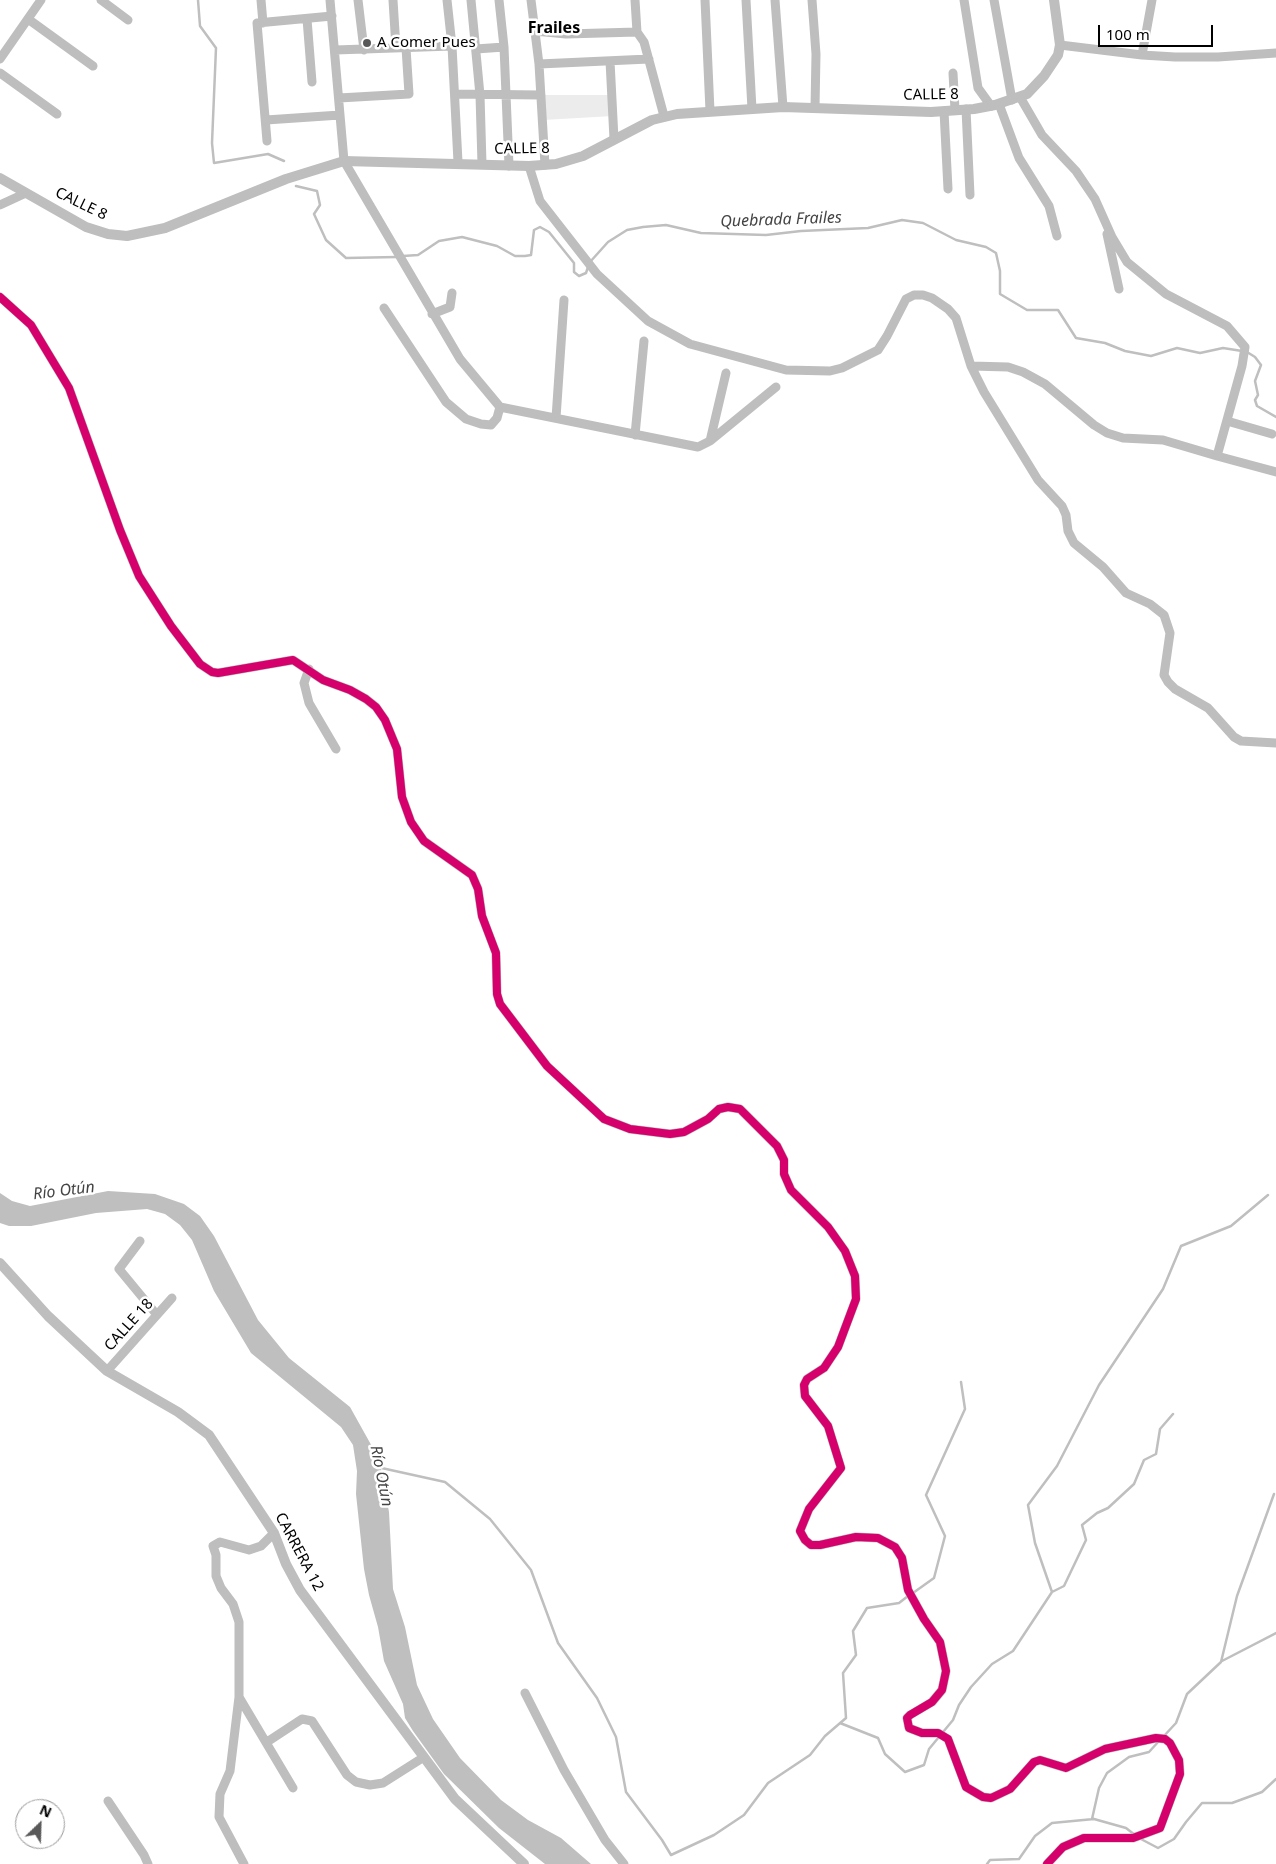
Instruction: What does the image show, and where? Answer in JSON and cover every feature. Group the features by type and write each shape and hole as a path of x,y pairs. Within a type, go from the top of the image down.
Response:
{"street":[{"path":"0,59 41,0"},
{"path":"101,0 128,20"},
{"path":"261,0 263,23"},
{"path":"330,0 336,50 344,160 432,314 460,359 500,407 698,447 710,441 776,387"},
{"path":"358,0 364,50"},
{"path":"393,0 396,48"},
{"path":"446,0 452,46 458,162"},
{"path":"471,0 480,95 482,164"},
{"path":"499,0 507,95 509,166"},
{"path":"531,0 539,64 545,165"},
{"path":"635,0 637,32 644,42 664,116"},
{"path":"705,0 710,111"},
{"path":"746,0 752,109"},
{"path":"775,0 783,108"},
{"path":"812,0 816,54 815,108"},
{"path":"964,0 978,88 995,105 1019,158 1049,206 1057,236"},
{"path":"994,0 1016,98 1042,135 1076,171 1095,199 1112,237 1128,262 1166,294 1227,326 1245,349 1217,456"},
{"path":"1054,0 1060,44 1142,55 1218,57 1276,53"},
{"path":"1142,55 1152,0"},
{"path":"267,141 258,24 332,16"},
{"path":"28,19 93,66"},
{"path":"306,19 312,82"},
{"path":"535,31 566,34 637,32"},
{"name":"CALLE 8","path":"0,178 86,227 108,234 127,236 165,228 286,179 344,160 458,162 509,166 545,165 583,156 614,139 664,116 710,111 783,108 944,111 995,105 1028,94 1058,55 1060,44"},
{"path":"336,50 452,46"},
{"path":"476,49 504,47"},
{"path":"339,98 409,94 406,48"},
{"path":"539,64 649,59"},
{"path":"610,61 614,139"},
{"path":"953,73 961,110 970,195"},
{"path":"0,74 57,114"},
{"path":"455,94 541,95"},
{"path":"944,111 948,189"},
{"path":"266,120 340,115"},
{"path":"529,166 540,201 575,249 597,274 648,321 690,344 786,370 830,371 842,368 878,350 906,299 914,295 932,298 956,318 971,366 1038,480 1062,506 1066,515 1068,531 1074,542 1103,568 1126,593 1150,604 1164,614 1170,633 1164,675 1168,682 1175,689 1208,708 1234,737 1241,740 1276,743"},
{"path":"0,204 26,193"},
{"path":"1103,217 1119,289"},
{"path":"432,314 450,312 452,293"},
{"path":"0,297 31,325 69,388 120,530 139,576 171,626 200,664 212,672 218,673 293,660 323,680 350,690 366,699 385,720 397,749 402,798 410,822 424,841 472,875 478,889 482,916 496,953 497,994 500,1004 547,1066 604,1119 630,1129 670,1134 684,1132 708,1119 719,1109 728,1106 740,1109 777,1146 784,1160 784,1174 792,1190 834,1235 846,1251 855,1276 856,1299 838,1347 824,1368 807,1379 804,1385 805,1396 828,1426 841,1468 809,1509 800,1531 805,1540 812,1545 865,1536 887,1542 895,1547 902,1558 908,1590 940,1642 946,1671 942,1690 932,1702 912,1712 907,1718 907,1723 912,1731 938,1733 948,1739 966,1787 975,1794 991,1798 1010,1789 1034,1762 1040,1760 1066,1768 1105,1749 1161,1739 1178,1760 1180,1774 1160,1828 1138,1837 1084,1838 1062,1847 1047,1864"},
{"path":"556,418 564,300"},
{"path":"384,308 446,402 466,419 480,424 491,425 497,418 500,407"},
{"path":"635,435 644,340"},
{"path":"971,366 1008,367 1023,372 1045,384 1094,425 1107,433 1123,438 1163,440 1276,472"},
{"path":"710,441 726,373"},
{"path":"1227,421 1272,434"},
{"path":"309,669 304,683 309,703 336,749"},
{"path":"140,1241 119,1269 157,1315"},
{"name":"CARRERA 12","path":"0,1263 48,1316 107,1371 178,1412 209,1435 274,1532 286,1564 300,1590 455,1799 524,1864"},
{"name":"CALLE 18","path":"107,1371 172,1298"},
{"path":"244,1864 219,1816 220,1794 230,1771 239,1697 238,1622 233,1604 221,1588 216,1576 216,1555 213,1546 220,1542 250,1550 260,1546 274,1532"},
{"path":"525,1694 564,1770 605,1840 624,1864"},
{"path":"239,1697 293,1788"},
{"path":"267,1742 302,1719 312,1721 347,1775 356,1782 370,1785 384,1783 424,1756"},
{"path":"108,1801 144,1854 148,1864"}],"shaded area":[{"path":"541,95 612,95 613,116 543,120"}],"water":[{"name":"Río Otún","path":"108,1191 155,1194 184,1204 200,1216 214,1236 258,1320 289,1358 350,1407 379,1459 389,1512 393,1589 405,1627 417,1685 433,1719 460,1758 501,1800 528,1820 561,1838 591,1864 545,1864 499,1828 444,1774 413,1731 405,1718 403,1704 384,1661 378,1627 369,1595 364,1569 356,1494 357,1471 353,1445 341,1427 251,1353 214,1291 192,1240 180,1225 165,1214 147,1209 96,1213 31,1226 9,1226 0,1223 0,1193 12,1201 30,1206"}],"waterway":[{"name":"Quebrada Frailes","path":"198,0 200,26 216,48 212,143 214,163 268,154 284,161"},
{"name":"Quebrada Frailes","path":"296,186 317,191 320,205 314,214 326,240 346,258 397,257"},
{"name":"Quebrada Frailes","path":"590,262 608,242 627,230 643,227 666,225 701,233 766,235 801,231 868,228 902,220 923,223 956,240 986,247 996,253 1000,271 1000,294 1027,310 1058,310 1076,338 1105,343 1125,351 1151,356 1177,348 1200,353 1223,348 1242,351"},
{"name":"Quebrada Frailes","path":"403,256 418,255 439,241 462,237 497,246 515,256 531,255 534,230 540,227 549,232 574,263 574,272 579,276 586,273 588,267"},
{"name":"Quebrada Frailes","path":"1247,352 1255,357 1261,365 1255,381 1258,395 1255,400 1257,406 1276,417"},
{"path":"840,1723 878,1738 885,1754 905,1772 924,1765 929,1749 953,1720 959,1705 971,1687 992,1664 1013,1651 1052,1592 1035,1543 1028,1505 1057,1466 1099,1385 1163,1289 1181,1246 1231,1226 1268,1195"},
{"path":"913,1593 934,1578 945,1536 926,1495 965,1409 961,1382"},
{"path":"1052,1592 1064,1586 1086,1540 1082,1525 1097,1513 1108,1508 1134,1484 1144,1460 1156,1454 1160,1429 1173,1414"},
{"path":"377,1467 445,1482 490,1519 531,1570 558,1643 597,1698 616,1737 626,1792 671,1855 714,1835 744,1815 768,1783 810,1755 825,1736 846,1718 843,1673 856,1655 853,1631 867,1608 899,1603 908,1596"},
{"path":"1163,1737 1176,1723 1187,1694 1221,1662 1237,1596 1274,1494"},
{"path":"1222,1661 1276,1633"},
{"path":"1092,1819 1099,1788 1107,1773 1129,1757 1149,1752 1159,1741"},
{"path":"1139,1838 1158,1848 1174,1839 1202,1803 1232,1803 1262,1792 1276,1779"},
{"path":"987,1864 990,1860 1019,1859 1035,1836 1052,1823 1094,1819 1126,1828 1135,1835"}],"cycle path":[{"path":"0,297 31,325 69,388 120,530 139,576 171,626 200,664 212,672 218,673 293,660 323,680 350,690 376,707 385,720 397,749 402,797 411,822 424,841 472,875 478,889 482,916 496,953 497,994 500,1004 547,1066 604,1119 630,1129 670,1134 684,1132 708,1119 719,1109 728,1107 740,1109 777,1146 784,1160 784,1174 791,1190 828,1227 845,1251 855,1276 856,1299 838,1347 824,1368 807,1379 804,1385 805,1396 828,1426 841,1468 809,1509 800,1531 805,1540 811,1545 820,1545 856,1537 878,1538 895,1547 902,1558 908,1590 924,1619 940,1642 946,1671 942,1690 932,1702 907,1718 909,1728 922,1733 938,1733 948,1739 966,1787 983,1797 991,1798 1010,1789 1034,1762 1040,1760 1066,1768 1105,1749 1156,1738 1165,1739 1170,1743 1179,1760 1180,1774 1160,1828 1133,1838 1084,1838 1063,1847 1047,1864"}],"place":[{"name":"A Comer Pues","path":"367,43"}],"district":[{"name":"Frailes","path":"554,28"}]}
